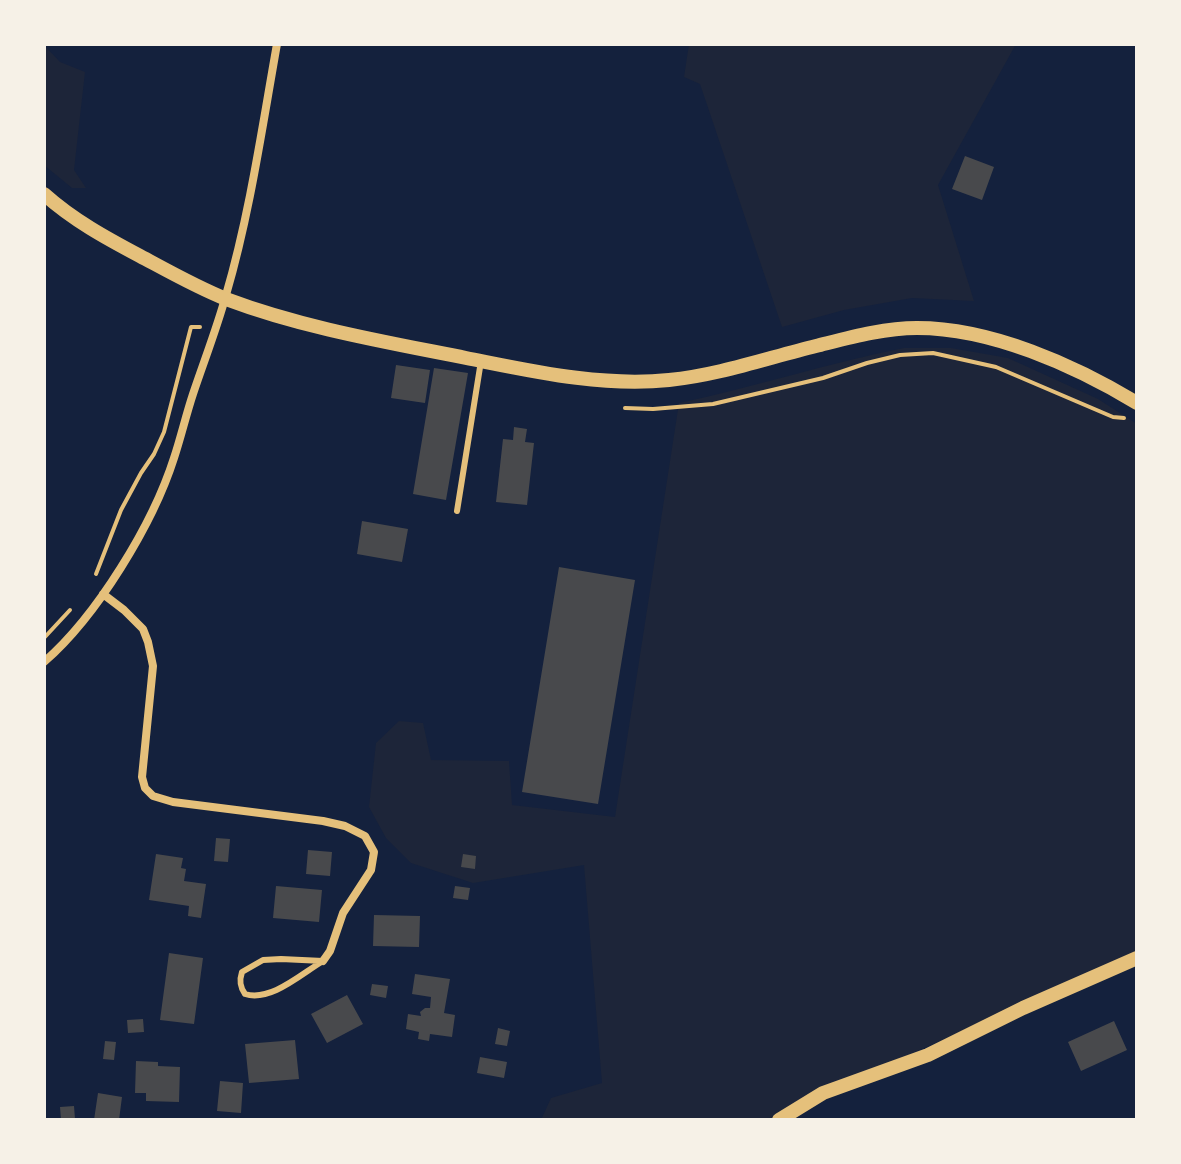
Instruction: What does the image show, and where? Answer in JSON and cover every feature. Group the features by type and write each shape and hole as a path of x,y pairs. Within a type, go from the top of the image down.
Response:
{"street":[{"path":"44,662 103,594 156,504 174,460 185,418 226,299 277,44"},
{"path":"44,194 89,228 226,299 365,338 481,361 602,381 668,381 707,375 869,333 936,329 972,334 1026,350 1137,403"},
{"path":"103,594 143,629 148,642 153,666 142,777 145,788 153,796 198,806 323,821 345,826 365,836 374,852 371,870 343,913 330,951 323,961"},
{"path":"779,1120 823,1093 928,1055 1023,1008 1137,958"}],"lane":[{"path":"457,511 481,361"},
{"path":"263,960 323,961 273,992 252,996 245,994 241,988 242,972 263,960"}],"path":[{"path":"91,582 121,510 164,432 191,327 213,332"},
{"path":"625,408 713,404 823,378 900,355 933,353 996,367 1113,417 1125,418 1137,403"},
{"path":"44,638 76,602"}],"shaded area":[{"path":"689,44 1016,44 938,185 974,301 912,298 844,310 782,327 700,84 684,77"},
{"path":"44,45 60,62 85,72 74,170 86,188 72,188 44,165"},
{"path":"904,348 951,348 1008,358 1098,399 1137,424 1137,953 897,1060 835,1081 771,1120 541,1120 551,1098 602,1083 584,865 473,883 411,863 386,838 369,807 376,743 399,721 423,723 431,760 509,761 512,805 615,817 679,403"}],"building":[{"path":"965,156 994,167 982,200 952,189"},
{"path":"396,365 430,370 425,403 391,398"},
{"path":"434,368 468,373 446,500 413,494"},
{"path":"514,427 527,429 525,442 534,443 527,505 496,502 503,439 513,440"},
{"path":"362,521 408,529 402,562 357,554"},
{"path":"559,567 635,580 598,804 522,792"},
{"path":"216,838 230,839 228,862 214,861"},
{"path":"308,850 332,852 330,876 306,874"},
{"path":"156,854 183,858 181,868 186,869 184,881 206,884 201,918 188,916 189,906 149,900"},
{"path":"463,854 476,856 475,869 461,867"},
{"path":"276,886 322,890 319,922 273,918"},
{"path":"455,886 470,888 468,900 453,898"},
{"path":"374,915 420,916 419,947 373,946"},
{"path":"169,953 203,958 194,1024 160,1020"},
{"path":"415,974 450,979 444,1013 455,1015 452,1037 430,1034 429,1041 418,1039 419,1032 406,1029 408,1014 421,1016 420,1012 430,1008 431,997 412,994"},
{"path":"372,984 388,986 386,998 370,995"},
{"path":"347,995 363,1024 327,1043 311,1014"},
{"path":"143,1019 144,1032 128,1033 127,1020"},
{"path":"1114,1021 1127,1050 1081,1071 1068,1042"},
{"path":"498,1028 510,1031 507,1046 495,1044"},
{"path":"295,1040 299,1079 249,1083 245,1044"},
{"path":"105,1041 116,1042 114,1060 103,1059"},
{"path":"480,1057 507,1062 504,1078 477,1073"},
{"path":"136,1061 180,1067 179,1102 146,1101 146,1093 135,1093"},
{"path":"220,1081 243,1083 241,1113 217,1111"},
{"path":"98,1093 122,1097 119,1120 94,1120"},
{"path":"74,1106 75,1119 61,1120 60,1107"}]}
